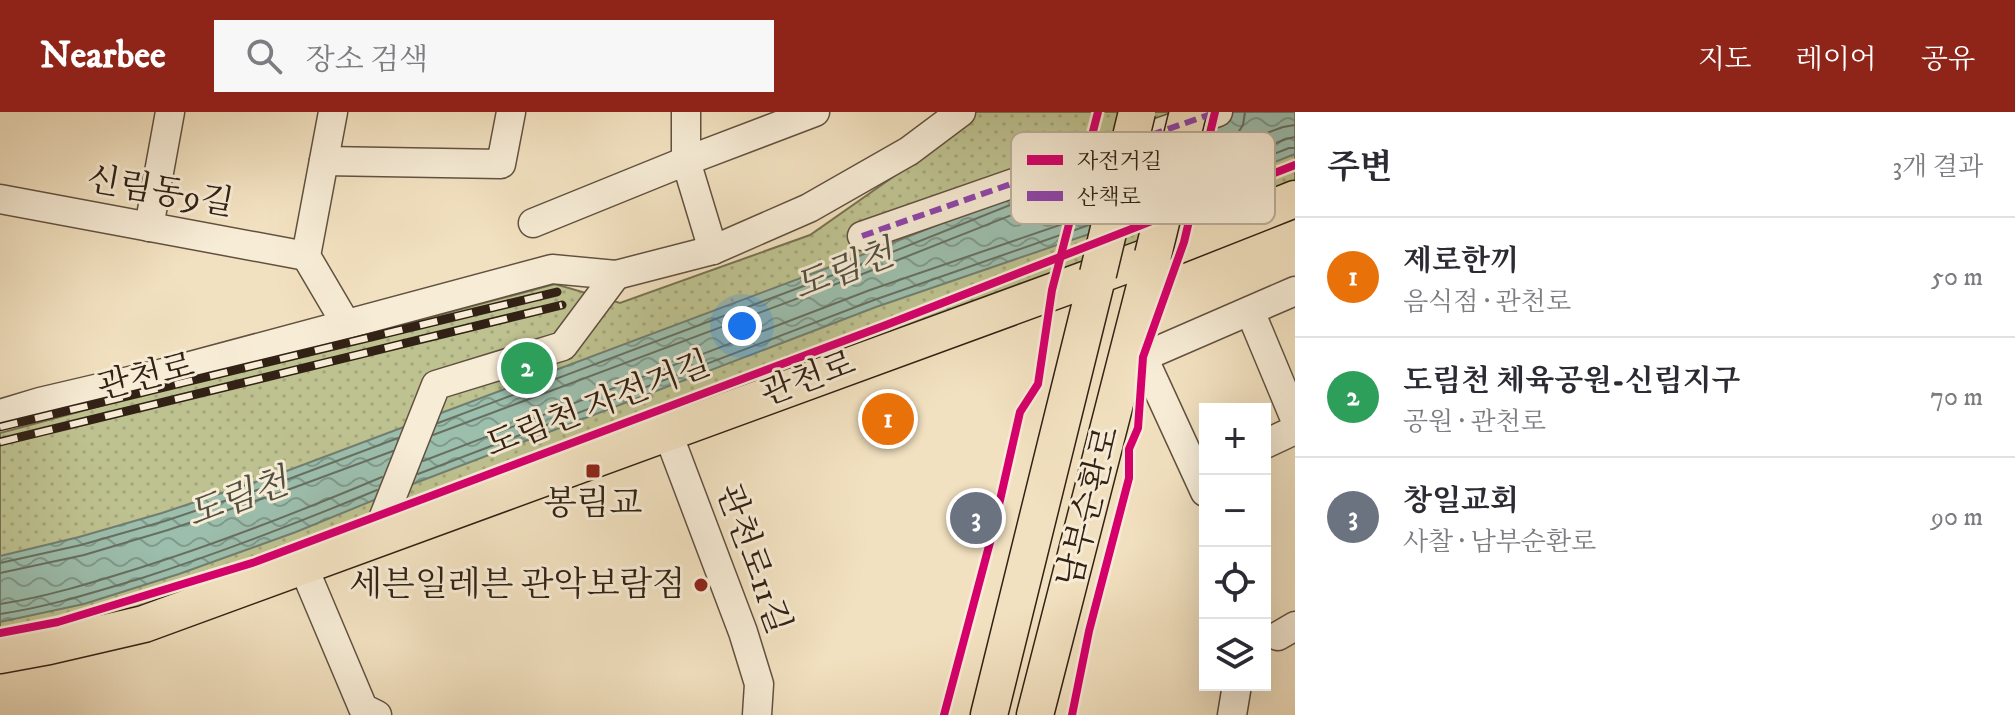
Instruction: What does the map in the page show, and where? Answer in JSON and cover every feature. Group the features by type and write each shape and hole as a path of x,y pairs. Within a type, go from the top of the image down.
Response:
{"main road":[{"name":"남부순환로","path":"1132,132 1137,112"},
{"name":"남부순환로","path":"1183,132 1188,112"},
{"name":"관천로","path":"1275,207 1295,199"},
{"name":"남부순환로","path":"989,715 1110,224"},
{"name":"남부순환로","path":"1035,715 1095,483 1136,356 1161,224"},
{"name":"관천로","path":"0,655 144,624 1232,224"},
{"path":"1049,471 1058,458 1073,454 1081,456 1093,467 1095,483"}],"street":[{"path":"149,227 170,112"},
{"path":"333,112 306,256 346,324"},
{"path":"324,161 501,164 511,112"},
{"path":"686,112 686,161 713,250"},
{"path":"533,223 815,112"},
{"name":"관천로","path":"0,414 552,269 616,275 713,250 809,208 909,151 961,112"},
{"path":"1161,132 1218,112"},
{"path":"862,236 1011,184"},
{"name":"신림동9길","path":"0,199 306,256"},
{"path":"375,539 436,385 563,346 616,275"},
{"path":"1200,475 1136,356 1295,291"},
{"path":"1250,311 1295,419"},
{"path":"1271,441 1295,430"},
{"name":"관천로11길","path":"667,431 743,632 759,684 757,715"},
{"path":"303,566 363,708 377,715"},
{"path":"1232,715 1236,691"}],"green space":[{"path":"975,112 1295,112 1295,192 1275,199 1275,132 1011,132 1011,224 1208,224 130,619 0,644 0,433 555,284 620,303 810,235 930,151"}],"water":[{"name":"도림천","path":"1224,112 1295,112 1295,154 1275,162 1275,132 1173,132"},
{"name":"도림천","path":"1011,196 1011,224 1118,224 876,307 418,482 296,532 179,574 84,604 0,622 0,556 162,513 276,475"}],"railway":[{"path":"0,427 557,292"},
{"path":"0,442 562,305"}],"marked path":[{"path":"1160,132 1217,112"},
{"path":"862,236 1011,184"}],"cycle path":[{"path":"1093,132 1098,112"},
{"path":"1210,132 1215,112"},
{"name":"도림천 자전거길","path":"1275,173 1295,165"},
{"path":"944,715 993,531 1020,412 1038,384 1052,290 1069,224"},
{"name":"도림천 자전거길","path":"0,633 58,622 255,562 886,325 1144,224"},
{"path":"1072,715 1089,631 1129,478 1129,449 1138,428 1143,357 1188,224"}],"place":[{"name":"도림천 체육공원-신림지구","path":"527,368"},
{"name":"제로한끼","path":"888,419"},
{"name":"봉림교","path":"593,471"},
{"name":"창일교회","path":"976,518"},
{"name":"세븐일레븐 관악보람점","path":"701,585"}]}
